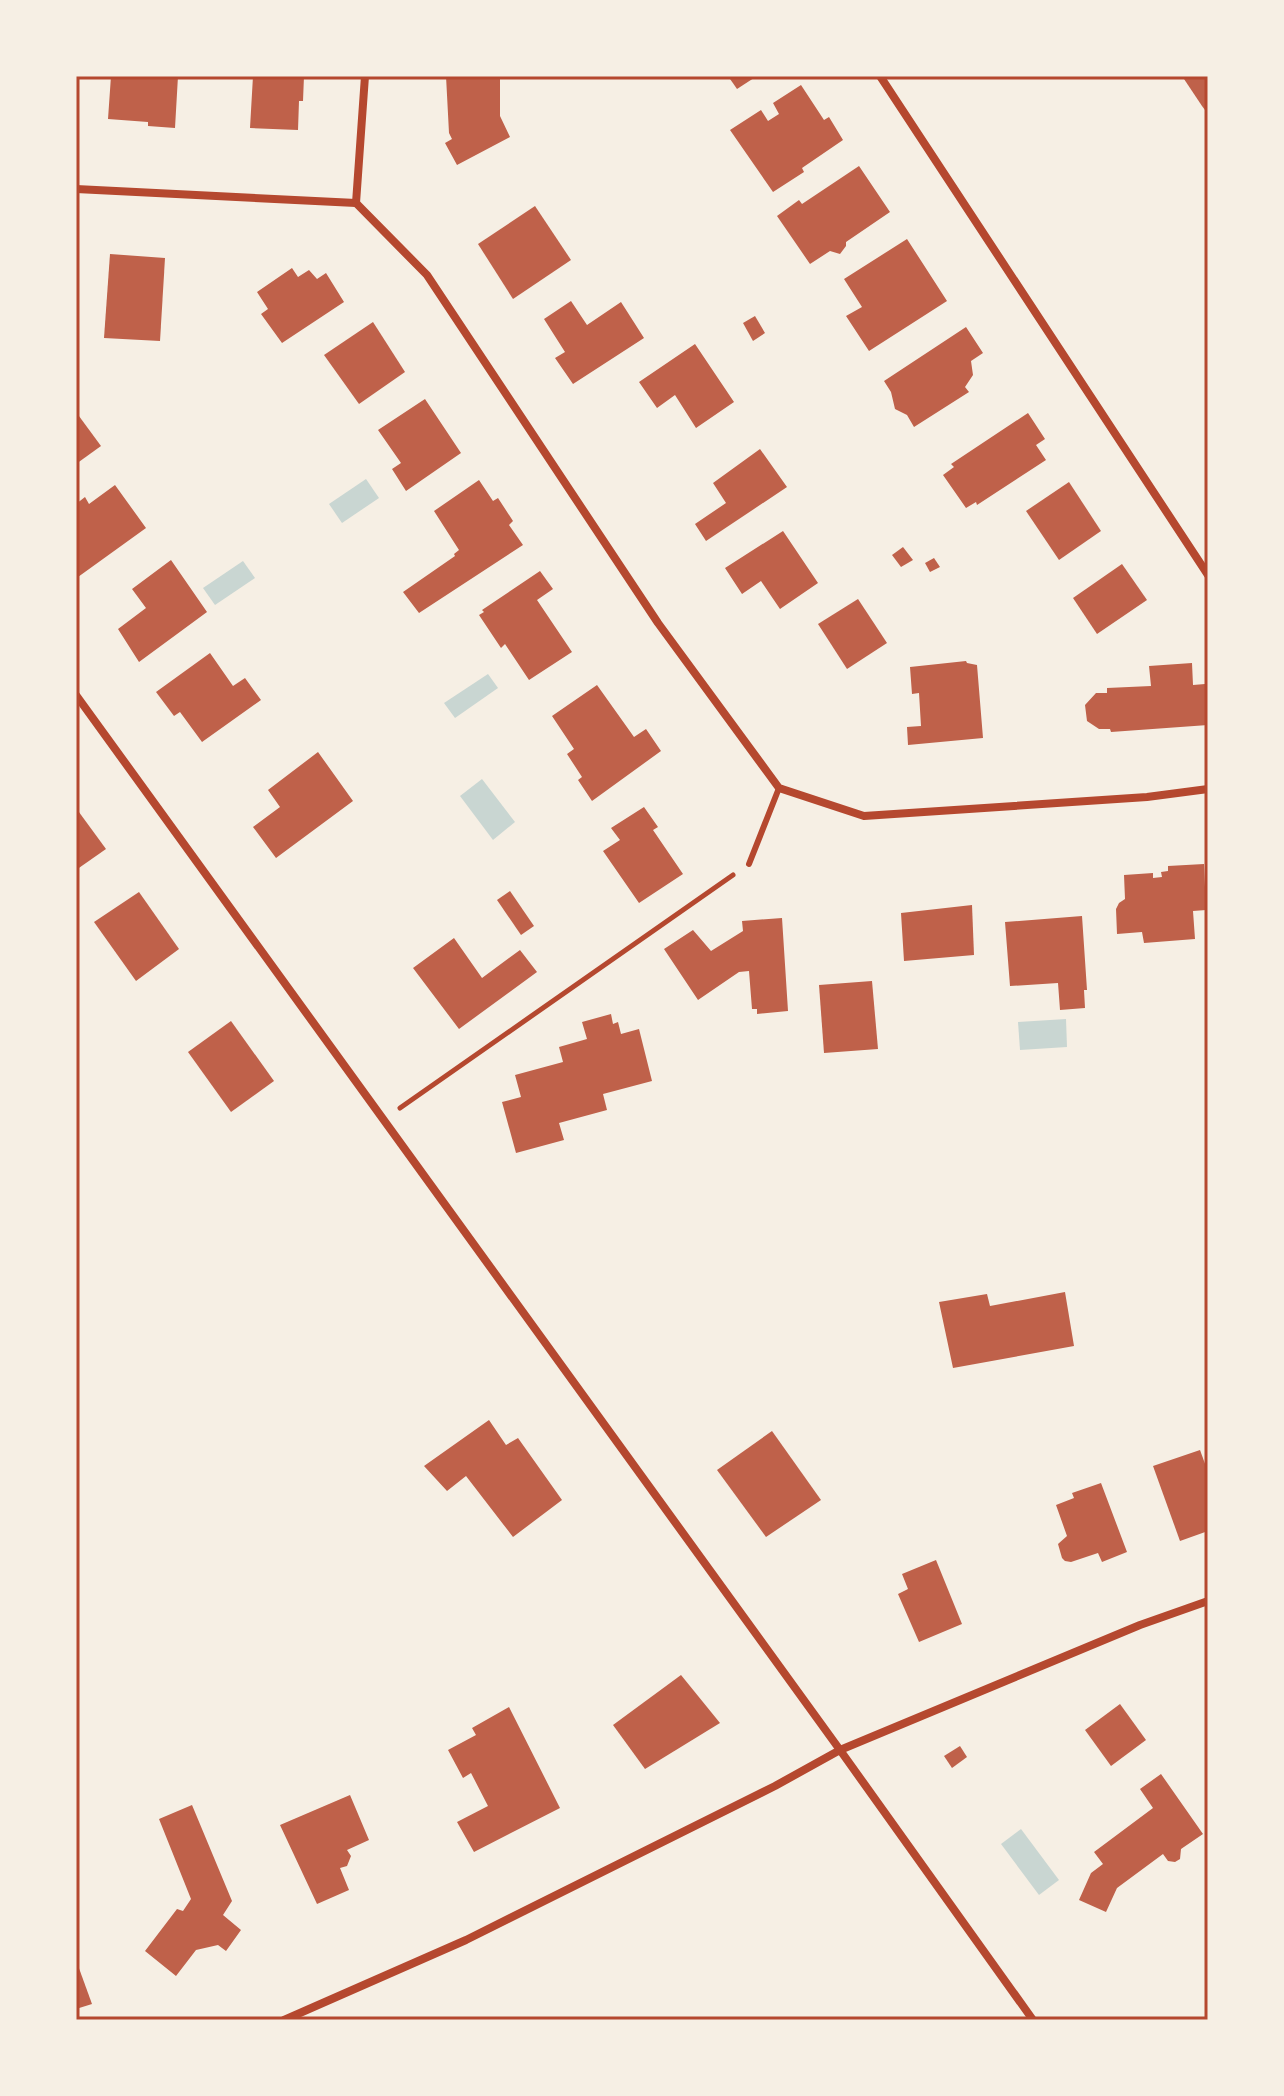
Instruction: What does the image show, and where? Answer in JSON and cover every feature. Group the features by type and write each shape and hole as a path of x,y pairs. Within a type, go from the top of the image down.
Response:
{"street":[{"path":"356,203 365,76"},
{"path":"880,76 1208,575"},
{"path":"76,189 356,203 427,275 658,623 779,788 864,816 1147,797 1208,789"},
{"path":"76,695 1033,2020"},
{"path":"284,2020 466,1940 775,1786 840,1750 1140,1625 1208,1601"}],"lane":[{"path":"749,864 779,788"}],"path":[{"path":"383,1120 749,864"}],"shaded area":[{"path":"366,479 379,498 342,523 329,504"},
{"path":"243,561 255,578 215,605 203,588"},
{"path":"488,674 498,688 455,718 444,703"},
{"path":"482,779 515,822 493,840 460,796"},
{"path":"1066,1019 1067,1047 1020,1050 1018,1022"},
{"path":"1021,1829 1059,1880 1039,1895 1001,1844"}],"building":[{"path":"111,76 178,76 175,128 108,119"},
{"path":"253,76 304,76 298,130 250,128"},
{"path":"446,76 500,76 500,116 510,137 457,165 445,143 452,139 449,133"},
{"path":"728,76 757,76 737,89"},
{"path":"1182,76 1208,76 1208,114 1202,106"},
{"path":"801,85 824,120 829,117 843,140 802,168 804,172 773,192 730,130 761,110 768,121 779,114 773,103"},
{"path":"859,166 890,212 846,242 840,254 830,251 810,264 777,216 799,200 802,204"},
{"path":"535,206 571,260 513,299 478,244"},
{"path":"907,239 947,301 869,351 846,316 862,307 844,279"},
{"path":"110,254 165,258 160,341 104,338"},
{"path":"292,268 298,277 309,270 317,279 326,273 344,302 282,343 261,314 268,309 257,292"},
{"path":"571,301 587,325 621,302 644,338 573,384 555,358 565,352 544,319"},
{"path":"755,316 765,333 753,341 743,323"},
{"path":"373,322 405,372 359,404 324,355"},
{"path":"966,327 983,353 971,361 973,375 965,387 969,392 914,427 907,415 895,409 891,392 884,381"},
{"path":"695,344 734,402 696,428 675,395 657,408 639,382"},
{"path":"425,399 461,453 406,491 392,469 401,463 378,430"},
{"path":"76,412 101,446 76,464"},
{"path":"1028,413 1045,439 1036,445 1046,460 977,505 976,502 966,508 943,475 954,467 951,464"},
{"path":"760,449 787,487 706,541 695,524 726,503 713,483"},
{"path":"479,480 493,501 498,498 513,521 509,525 523,545 419,613 403,592 459,550 434,511"},
{"path":"1069,482 1101,531 1059,560 1026,511"},
{"path":"115,485 146,528 78,577 76,504 85,497 89,504"},
{"path":"783,531 818,583 780,609 761,581 742,594 725,568"},
{"path":"903,547 913,560 901,567 892,555"},
{"path":"934,558 940,567 930,572 925,563"},
{"path":"171,560 207,612 139,662 118,629 146,608 132,589"},
{"path":"1122,564 1147,600 1097,634 1073,598"},
{"path":"540,571 553,589 537,600 572,652 529,680 505,644 501,648 479,615"},
{"path":"858,599 887,643 847,669 818,624"},
{"path":"210,653 233,686 245,678 261,700 202,742 180,712 174,716 156,692"},
{"path":"966,661 977,665 983,738 908,745 907,727 921,726 919,693 912,694 910,667"},
{"path":"1192,663 1193,685 1205,684 1208,725 1111,732 1087,721 1085,705 1096,693 1107,693 1107,688 1151,686 1149,666"},
{"path":"597,685 634,737 646,729 661,751 592,801 578,780 582,777 567,754 574,749 552,716"},
{"path":"318,752 353,801 276,858 253,827 280,807 268,790"},
{"path":"644,807 658,827 653,830 683,874 639,903 603,851 620,840 611,828"},
{"path":"76,808 106,849 76,870"},
{"path":"1204,864 1206,910 1193,911 1195,939 1144,943 1142,932 1117,934 1116,909 1125,899 1124,875 1153,873 1153,878 1162,877 1161,872 1168,871 1168,866"},
{"path":"510,891 534,926 521,935 497,900"},
{"path":"139,892 179,949 136,981 94,922"},
{"path":"972,905 974,955 904,961 901,913"},
{"path":"1082,916 1087,990 1084,990 1085,1008 1060,1010 1058,983 1010,986 1005,922"},
{"path":"782,918 788,1011 757,1014 757,1009 752,1009 749,971 739,972 698,1000 664,949 693,930 711,951 743,931 742,921"},
{"path":"454,938 482,978 520,950 537,972 459,1029 413,968"},
{"path":"872,981 878,1049 824,1053 819,985"},
{"path":"611,1014 613,1024 618,1022 621,1034 639,1029 652,1081 603,1094 607,1110 559,1123 564,1140 516,1153 502,1102 521,1097 515,1075 563,1062 559,1047 587,1039 582,1022"},
{"path":"231,1021 274,1081 231,1112 188,1052"},
{"path":"1065,1292 1074,1346 953,1368 939,1302 987,1294 990,1306"},
{"path":"489,1420 506,1445 518,1438 562,1500 513,1537 466,1476 447,1491 424,1466"},
{"path":"772,1431 821,1500 766,1537 717,1470"},
{"path":"1200,1450 1208,1472 1208,1531 1180,1541 1153,1466"},
{"path":"1101,1483 1127,1552 1102,1562 1098,1553 1065,1561 1058,1544 1067,1536 1056,1505 1074,1498 1072,1493"},
{"path":"936,1560 962,1624 919,1642 898,1594 908,1589 902,1574"},
{"path":"681,1675 720,1723 645,1769 613,1725"},
{"path":"1120,1704 1146,1740 1111,1766 1085,1730"},
{"path":"509,1707 560,1808 474,1852 457,1822 488,1806 471,1773 463,1778 448,1750 476,1735 472,1728"},
{"path":"960,1746 967,1757 952,1768 944,1756"},
{"path":"1161,1774 1203,1834 1181,1849 1180,1859 1168,1861 1163,1854 1117,1888 1106,1912 1079,1900 1091,1873 1103,1864 1094,1852 1153,1808 1140,1789"},
{"path":"350,1795 369,1840 347,1850 351,1856 347,1866 340,1868 349,1890 317,1904 280,1825"},
{"path":"192,1805 232,1901 223,1915 241,1930 226,1951 218,1945 196,1950 176,1976 145,1951 177,1909 183,1911 191,1899 159,1819"},
{"path":"76,1960 92,2004 76,2009"}]}
